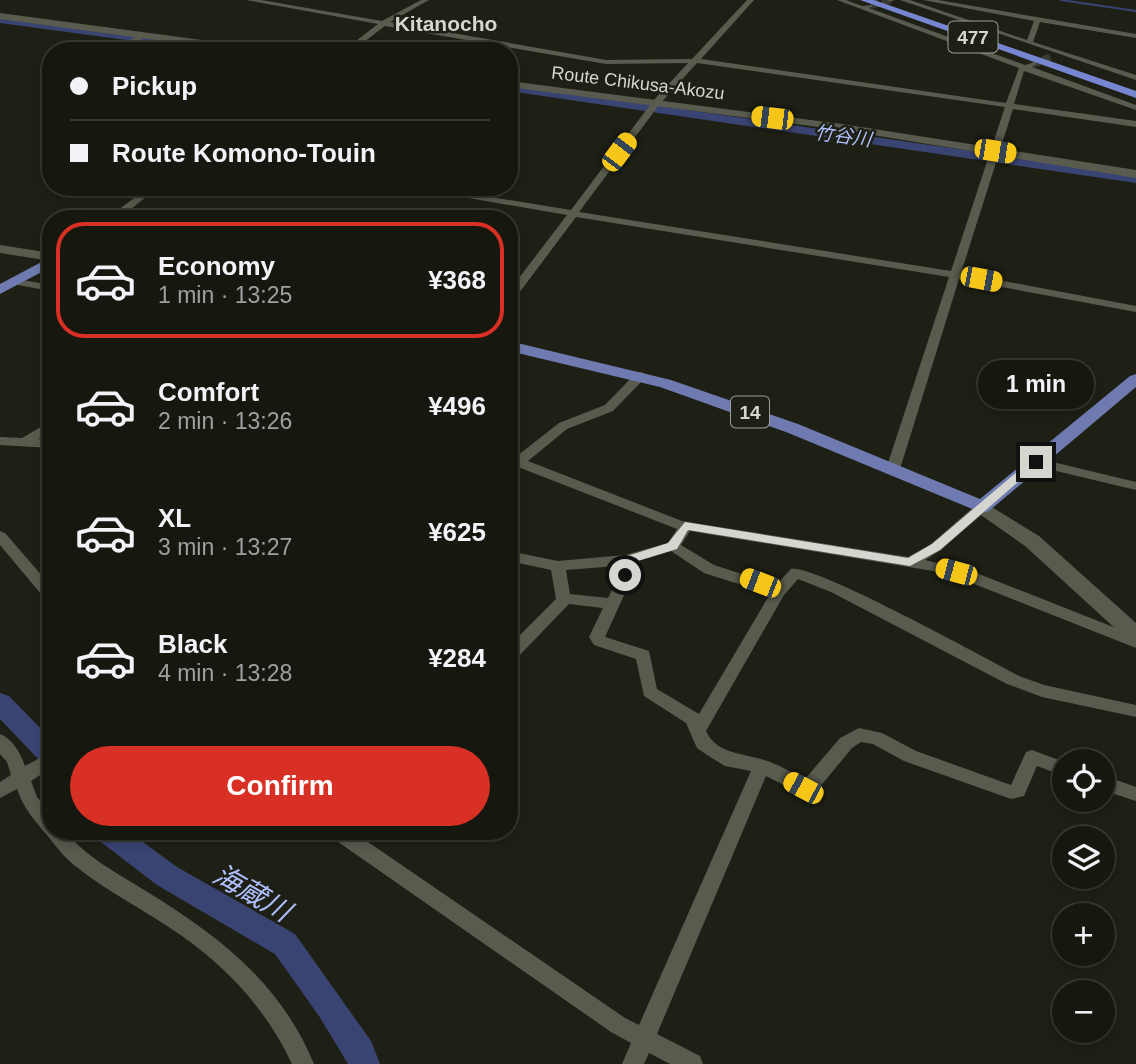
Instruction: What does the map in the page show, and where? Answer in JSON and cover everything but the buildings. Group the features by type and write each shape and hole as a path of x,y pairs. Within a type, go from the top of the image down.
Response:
{"highway":[{"name":"477","path":"866,4 1136,95"}],"main road":[{"path":"0,16 190,42"},
{"name":"Route Chikusa-Akozu","path":"518,85 994,156 1136,174"},
{"path":"0,248 42,257"},
{"path":"0,290 42,265"},
{"name":"14","path":"518,348 640,376 759,416 893,468 982,507"},
{"path":"1136,379 982,507 1032,541 1136,635"}],"street":[{"path":"249,0 492,42"},
{"path":"359,42 384,23 425,0 435,0"},
{"path":"518,287 653,107 751,0"},
{"path":"840,0 866,4 1136,108"},
{"path":"903,0 1136,78"},
{"path":"926,0 1136,36"},
{"path":"1029,43 1038,19"},
{"path":"132,42 143,36"},
{"path":"518,47 606,62 695,61 1136,124"},
{"path":"1052,57 1062,54"},
{"path":"893,468 1009,106 1028,65"},
{"path":"123,210 143,196"},
{"path":"464,196 956,275 1136,309"},
{"path":"16,282 42,287"},
{"path":"518,458 563,426 619,402 640,376"},
{"path":"25,442 42,431"},
{"path":"0,441 42,443"},
{"path":"1036,462 1136,486"},
{"path":"518,464 685,526 910,562 974,578 1136,642"},
{"path":"910,562 936,547 982,507"},
{"path":"518,558 558,566 625,560 673,546 685,526"},
{"path":"0,536 42,585"},
{"path":"673,546 709,569 779,591"},
{"path":"625,560 624,580 597,637 643,655 650,692 693,719 703,743 732,761 762,766 808,789 846,743 859,735 876,738 910,756 1011,792 1018,791 1032,757 1052,764"},
{"path":"558,566 563,597"},
{"path":"699,728 779,591 796,573 836,588 1013,680 1042,691 1136,711"},
{"path":"563,597 612,604"},
{"path":"518,646 563,597"},
{"path":"0,741 14,759 30,801 42,817"},
{"path":"0,791 22,780 42,764"},
{"path":"633,1064 762,766"},
{"path":"1115,786 1136,793"},
{"path":"60,840 70,853 192,932 252,981 271,1002 292,1036 303,1064"},
{"path":"350,840 643,1039 692,1064"}],"waterway":[{"path":"1061,0 1136,11"},
{"name":"竹谷川","path":"0,20 167,42"},
{"name":"竹谷川","path":"518,88 716,115 1136,179"},
{"name":"海蔵川","path":"0,703 42,747"},
{"name":"海蔵川","path":"119,840 167,876 285,944 330,1005 360,1052 364,1064"}],"tunnel":[{"path":"871,5 890,0"},
{"path":"1032,64 1052,57"}],"district":[{"name":"Kitanocho","path":"446,23"}],"route":[{"path":"625,575 625,560 651,555 673,546 685,526 910,562 936,547 1036,462"}]}
